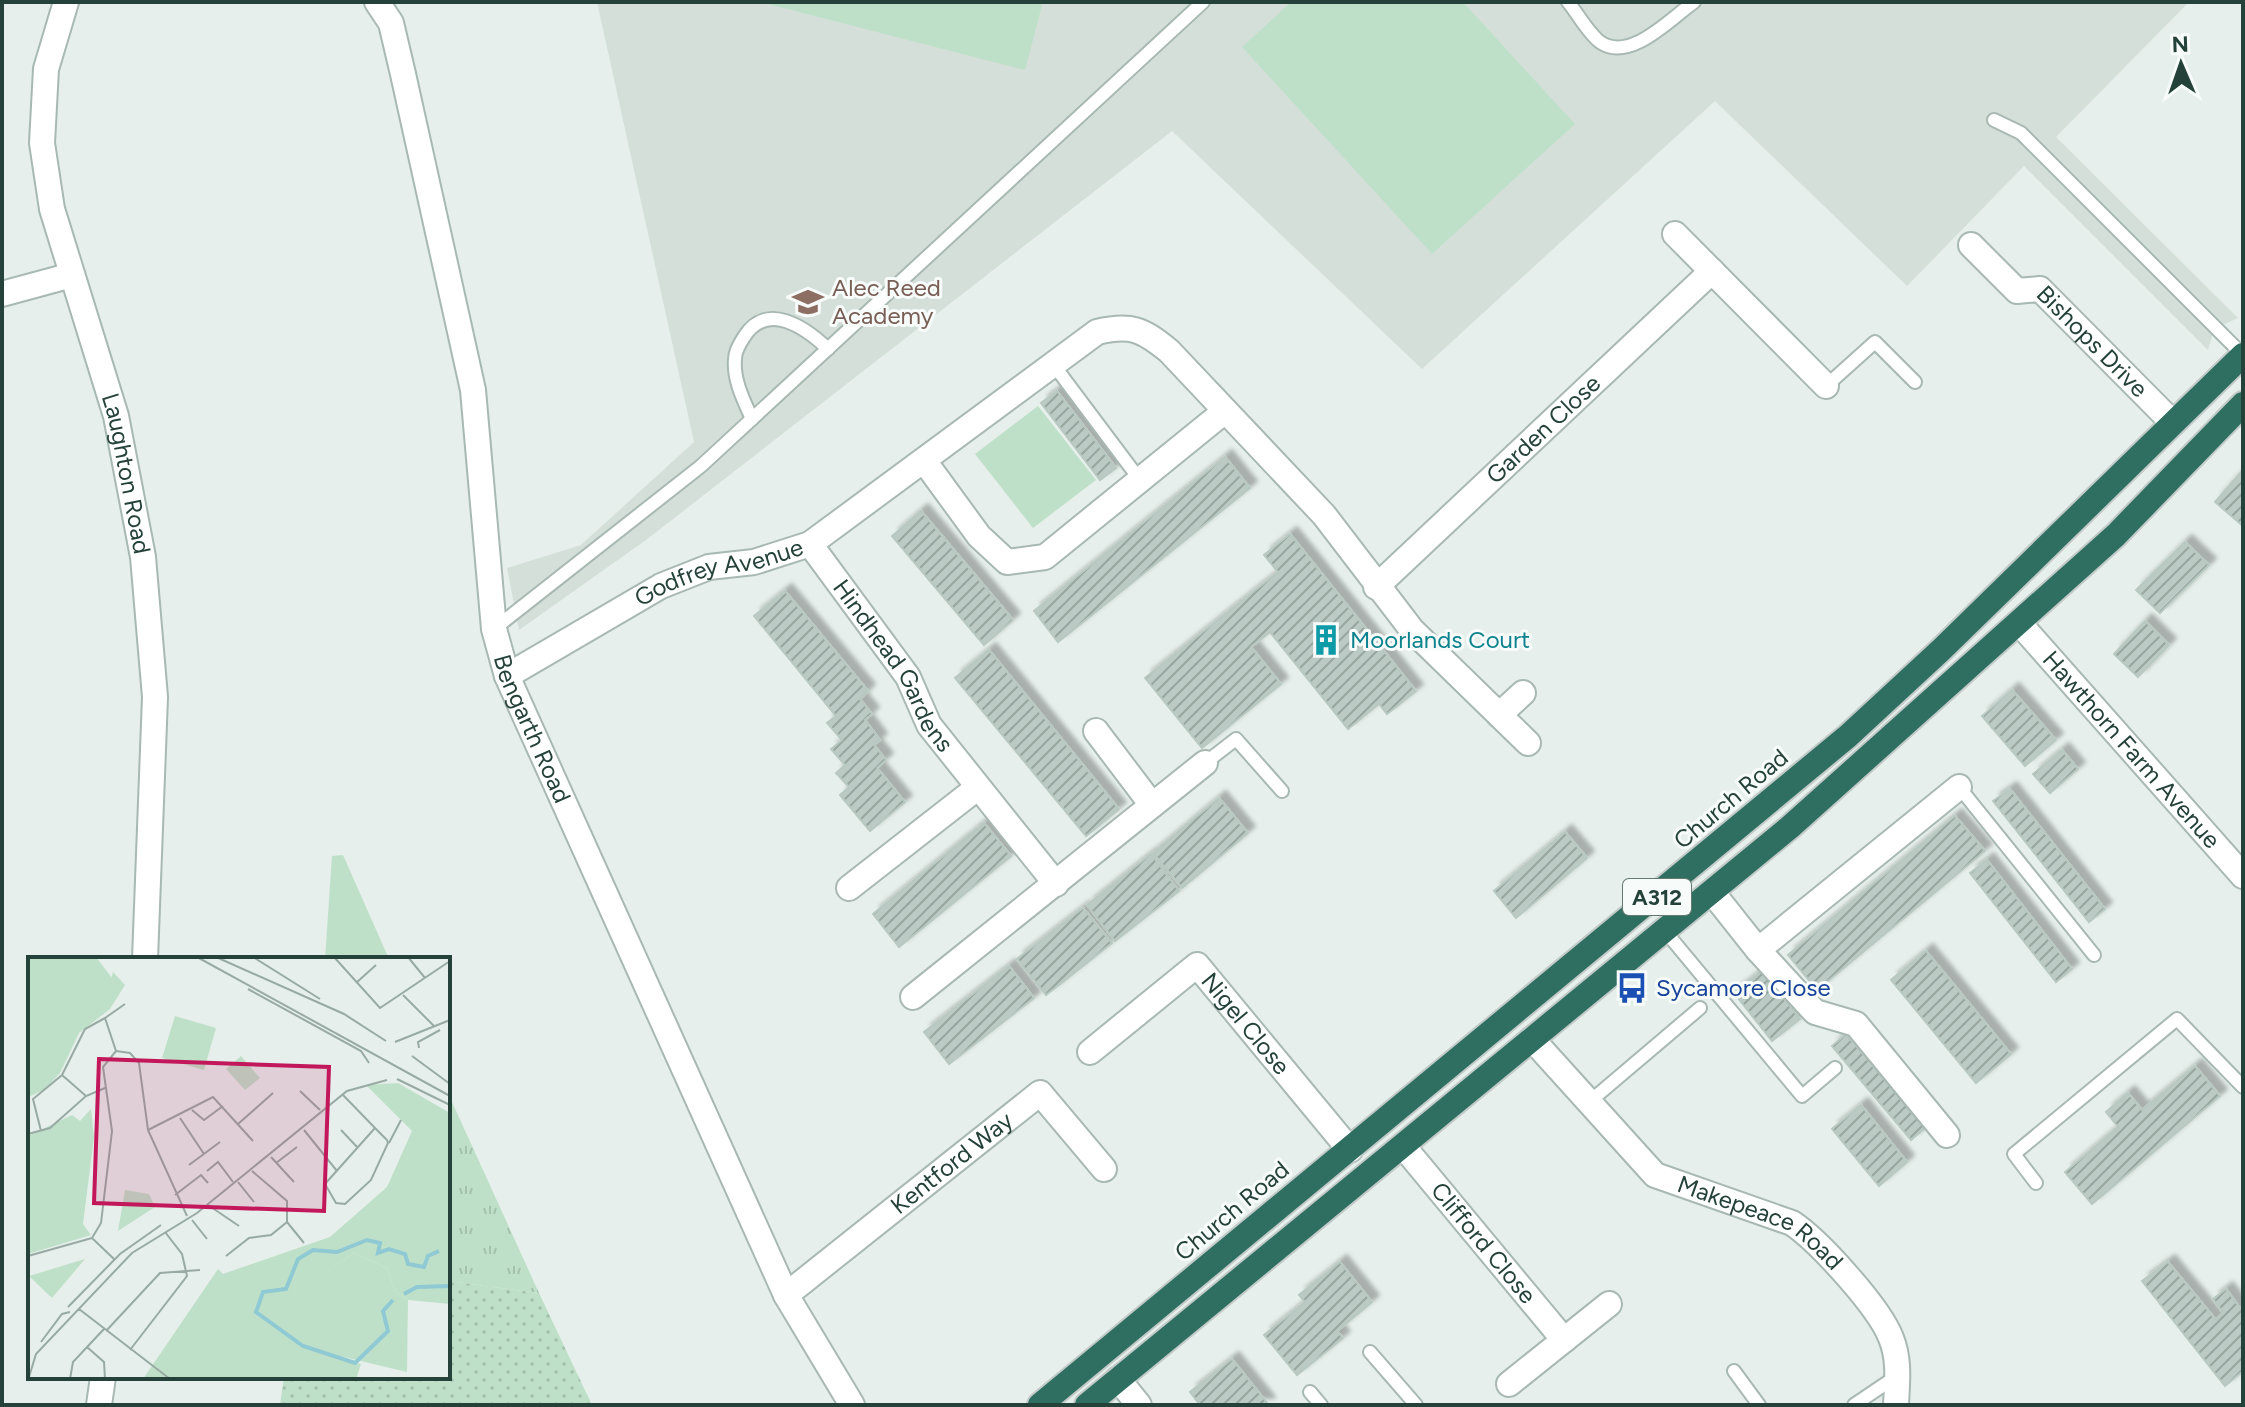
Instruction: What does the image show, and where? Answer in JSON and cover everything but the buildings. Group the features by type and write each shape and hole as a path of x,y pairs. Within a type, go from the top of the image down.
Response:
{"highway":[{"name":"Church Road","path":"1040,1405 1848,736 1961,631 2243,355"},
{"name":"A312","path":"1087,1405 1712,892 2020,624 2116,535 2243,404"}],"street":[{"name":"Laughton Road","path":"66,2 46,69 42,143 52,209 116,416 143,557 155,697 145,957"},
{"name":"Bengarth Road","path":"377,2 391,23 473,390 494,629 507,676 786,1295 852,1405"},
{"path":"1675,234 1826,386"},
{"name":"Bishops Drive","path":"1971,245 2017,291 2040,289 2173,423"},
{"name":"Garden Close","path":"1376,587 1712,271"},
{"path":"2,294 72,275"},
{"name":"Godfrey Avenue","path":"507,676 661,586 709,567 754,562 810,544 1097,332 1122,326 1147,333 1169,351 1324,515 1376,587 1412,630 1528,743"},
{"path":"925,462 979,536 1007,562 1045,557 1225,411"},
{"name":"Hindhead Gardens","path":"810,544 908,677 929,725 1056,884"},
{"name":"Hawthorn Farm Avenue","path":"2020,624 2243,876"},
{"path":"1499,715 1523,693"},
{"path":"1096,731 1152,805"},
{"path":"913,997 1205,763"},
{"path":"1758,950 1959,787"},
{"path":"849,888 977,788"},
{"path":"1712,892 1758,950 1815,1012 1856,1024 1947,1135"},
{"name":"Nigel Close","path":"1090,1052 1197,965 1350,1150"},
{"name":"Makepeace Road","path":"1532,1039 1655,1175 1792,1223 1809,1234 1883,1321 1898,1360 1896,1405"},
{"name":"Kentford Way","path":"786,1295 1040,1093 1104,1169"},
{"name":"Clifford Close","path":"1403,1146 1564,1340"},
{"path":"1509,1384 1609,1304"},
{"path":"99,1405 103,1379"},
{"path":"1118,1379 1139,1405"}],"lane":[{"path":"494,629 701,466 1203,2"},
{"path":"1568,2 1598,41 1608,47 1627,47 1642,40 1694,2"},
{"path":"1994,120 2021,133 2243,355"},
{"path":"752,419 738,385 735,360 748,330 761,321 777,318 794,323 828,349"},
{"path":"1826,386 1875,342 1915,382"},
{"path":"1053,364 1140,480"},
{"path":"1205,763 1236,739 1282,791"},
{"path":"1959,787 2094,955"},
{"path":"1665,931 1802,1096 1835,1068"},
{"path":"1588,1103 1700,1008"},
{"path":"2036,1183 2014,1154 2177,1019 2243,1087"},
{"path":"1370,1352 1416,1405"},
{"path":"1734,1371 1759,1405"},
{"path":"1854,1405 1897,1376"},
{"path":"1310,1392 1321,1405"}],"shaded area":[{"name":"Alec Reed Academy","path":"597,2 2189,2 2056,137 2238,318 2214,329 2208,350 2024,166 1907,286 1715,101 1422,369 1172,131 646,540 519,630 507,568 581,545 694,442"}],"green space":[{"path":"760,2 1043,2 1025,70"},
{"path":"1291,2 1463,2 1575,124 1432,254 1242,47"},
{"path":"1038,406 1096,480 1033,528 975,454"},
{"path":"343,855 388,957 325,957 332,856"},
{"path":"452,1102 539,1293 450,1281"},
{"path":"450,1281 539,1293 592,1405 280,1405 284,1379 450,1379"}],"place":[{"name":"Alec Reed Academy","path":"808,302"},
{"name":"Moorlands Court","path":"1326,640"},
{"name":"Sycamore Close","path":"1632,988"}]}
